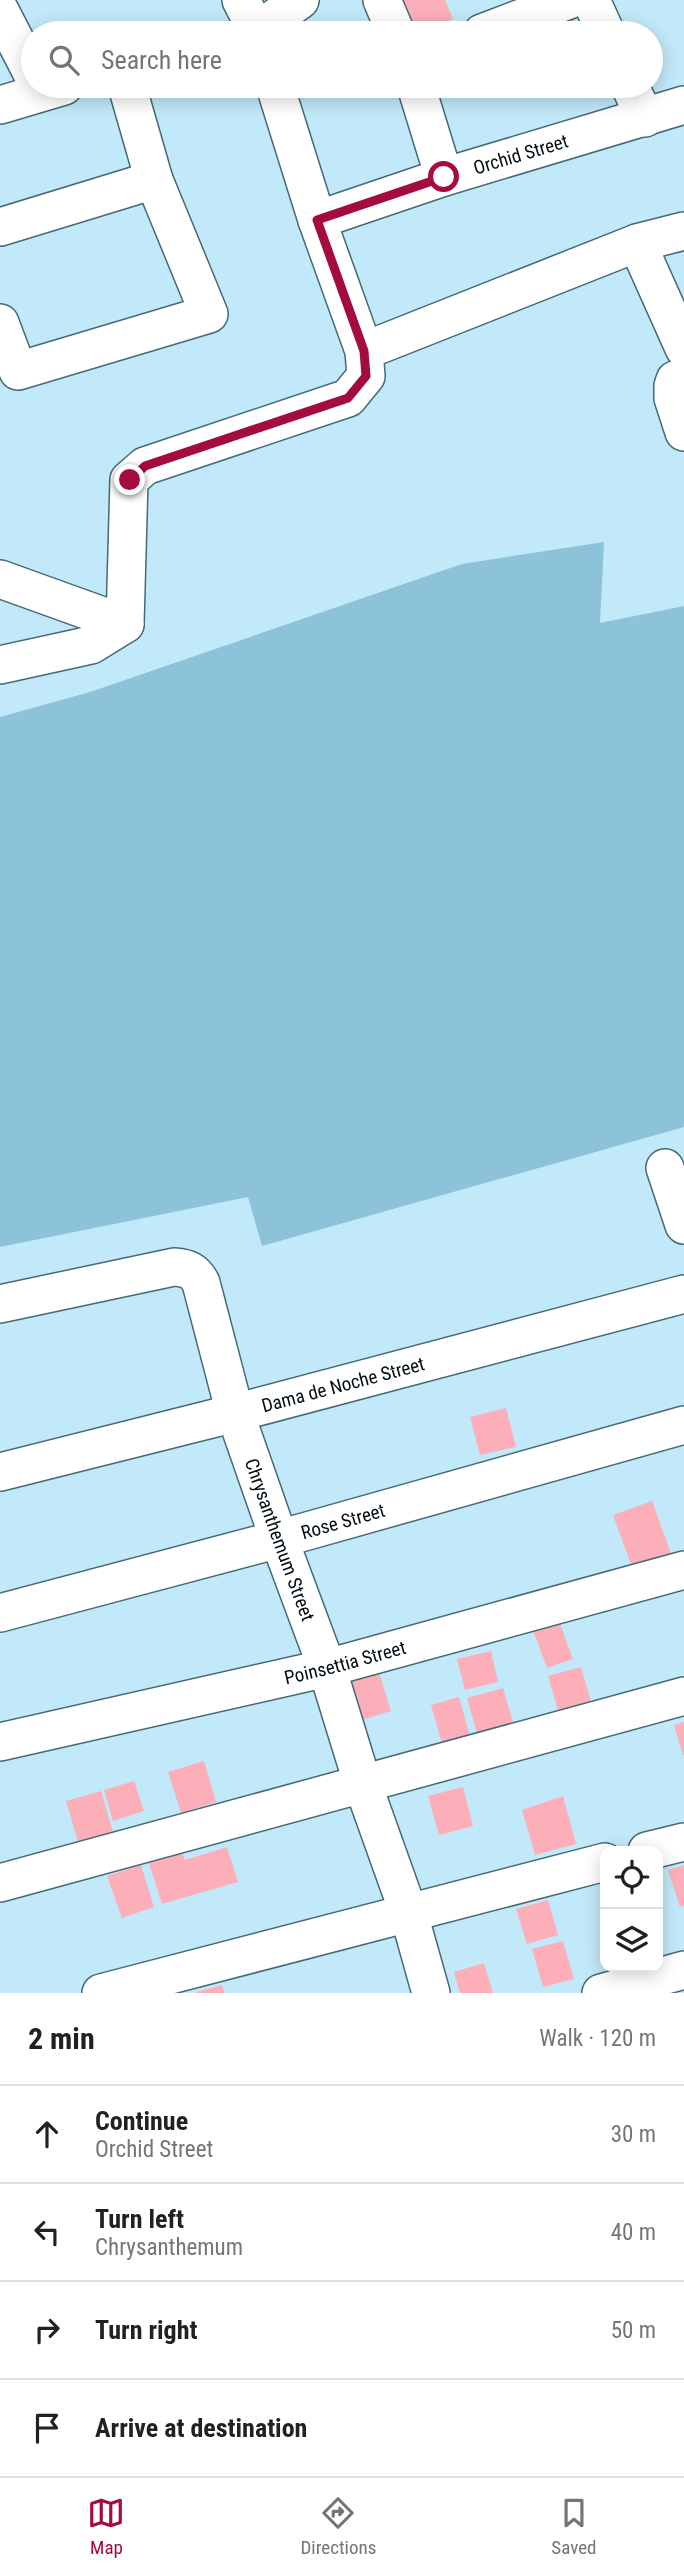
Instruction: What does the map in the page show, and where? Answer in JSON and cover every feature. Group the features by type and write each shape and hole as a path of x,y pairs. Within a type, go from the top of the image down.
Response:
{"street":[{"path":"258,21 300,0"},
{"path":"382,0 391,21"},
{"path":"514,21 569,0"},
{"path":"591,0 601,21"},
{"path":"0,11 21,45"},
{"path":"0,105 21,95"},
{"path":"0,323 18,371 209,314 154,180 130,98"},
{"path":"125,624 130,480 145,466 348,398 366,376 364,351 317,220 279,98"},
{"path":"420,98 444,177"},
{"name":"Orchid Street","path":"317,220 444,177 638,102 684,105"},
{"path":"0,227 154,180"},
{"path":"364,351 637,243 684,231"},
{"path":"637,243 684,348"},
{"path":"684,376 676,380 672,391 684,432"},
{"path":"0,579 125,624"},
{"path":"0,665 92,645 125,624"},
{"path":"665,1168 684,1225"},
{"name":"Chrysanthemum Street","path":"0,1304 174,1267 196,1273 201,1283 235,1413 327,1668 363,1785 408,1911 431,1993"},
{"name":"Dama de Noche Street","path":"0,1472 684,1294"},
{"name":"Rose Street","path":"0,1613 279,1539 684,1425"},
{"name":"Poinsettia Street","path":"0,1742 327,1668 684,1570"},
{"path":"0,1883 684,1696"},
{"path":"663,1847 684,1842"},
{"path":"101,1993 408,1911 600,1863"},
{"path":"601,1993 684,1970"}],"shaded area":[{"path":"604,542 600,623 684,606 684,1127 262,1246 248,1197 0,1247 0,717 90,692 462,564"}],"building":[{"path":"399,0 445,0 453,19 449,21 409,21"},
{"path":"573,15 575,21 559,21"},
{"path":"506,1408 516,1447 480,1455 470,1417"},
{"path":"652,1501 671,1553 632,1567 613,1515"},
{"path":"559,1621 573,1659 547,1668 533,1630"},
{"path":"491,1651 498,1682 465,1690 457,1659"},
{"path":"377,1666 391,1711 359,1721 345,1676"},
{"path":"581,1667 592,1705 559,1714 548,1676"},
{"path":"503,1688 515,1729 479,1740 467,1698"},
{"path":"459,1697 471,1740 443,1747 431,1705"},
{"path":"684,1722 684,1755 683,1755 674,1725"},
{"path":"204,1761 216,1802 181,1813 168,1772"},
{"path":"134,1781 144,1811 113,1821 104,1790"},
{"path":"463,1787 473,1826 439,1835 428,1796"},
{"path":"101,1791 114,1835 79,1845 66,1801"},
{"path":"563,1796 576,1844 535,1855 522,1810"},
{"path":"227,1847 238,1882 162,1904 148,1860 181,1850 185,1860"},
{"path":"141,1865 154,1907 122,1918 107,1876"},
{"path":"684,1865 684,1906 680,1907 668,1870"},
{"path":"548,1900 558,1935 527,1944 516,1909"},
{"path":"563,1941 574,1979 543,1987 532,1949"},
{"path":"484,1963 493,1993 460,1993 454,1972"},
{"path":"222,1985 225,1993 196,1993 196,1992"}],"route":[{"path":"130,480 145,466 348,398 366,376 364,351 317,220 444,177"}]}
